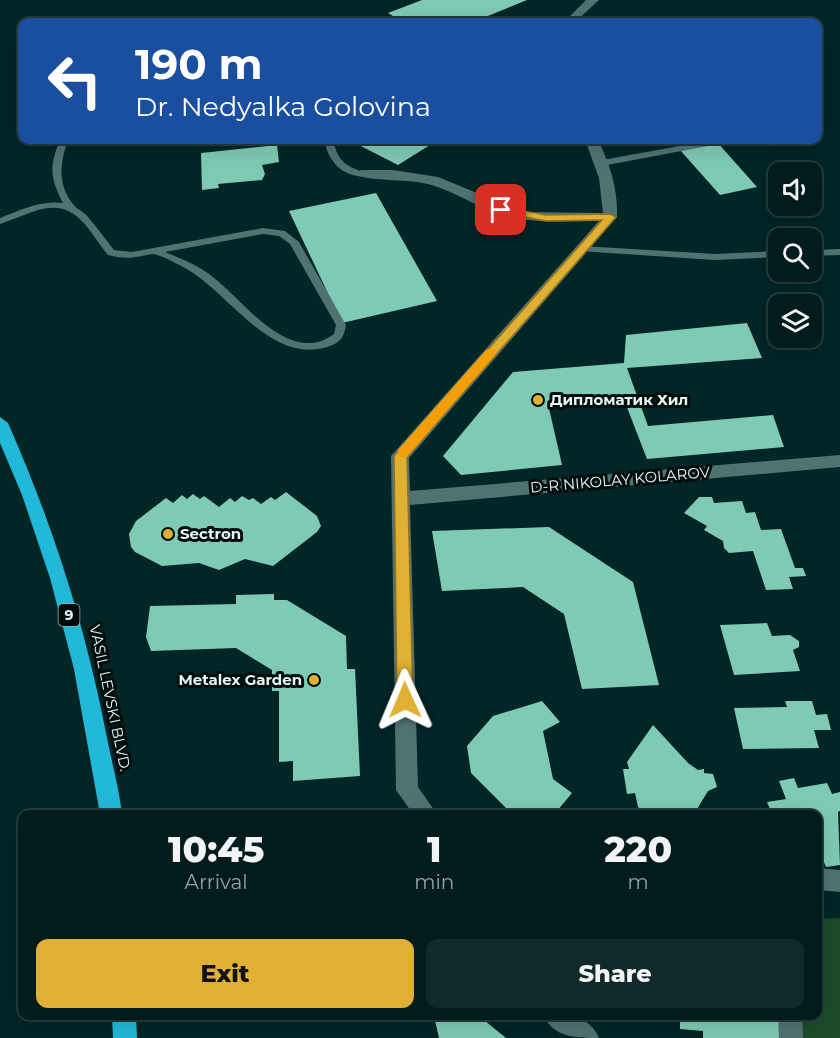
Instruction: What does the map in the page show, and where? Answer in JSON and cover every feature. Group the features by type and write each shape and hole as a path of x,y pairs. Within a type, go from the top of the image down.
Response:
{"highway":[{"name":"VASIL LEVSKI BLVD.","path":"0,423 31,495 59,578 84,669 110,810"},
{"path":"124,1020 124,1038"}],"street":[{"path":"573,18 593,0"},
{"path":"423,810 407,790 400,456 610,217 612,200 602,163 594,144"},
{"path":"361,174 393,174 438,181 501,210 522,216 610,217"},
{"name":"D-R NIKOLAY KOLAROV","path":"400,500 840,461"},
{"path":"822,879 840,881"},
{"path":"562,1020 587,1038"},
{"path":"790,1020 791,1038"}],"lane":[{"path":"62,144 54,164 56,180 69,206"},
{"path":"329,144 332,160 341,168 361,174"},
{"path":"602,163 703,144"},
{"path":"0,221 51,203 69,206 80,214 111,253 132,255 263,231 282,233 294,242 341,326 341,331 330,343 317,346 283,339 260,327 212,281 187,265 155,252"},
{"path":"582,249 716,257 768,254"},
{"path":"822,253 840,252"}],"green space":[{"path":"840,918 840,1038 790,1038 790,1020 822,1020 822,919"}],"building":[{"path":"422,0 527,0 483,18 396,18 388,13"},
{"path":"357,144 432,144 398,165"},
{"path":"719,144 757,187 720,195 680,150"},
{"path":"277,145 279,162 262,165 265,174 262,180 218,184 219,188 202,190 201,153"},
{"path":"376,193 437,301 342,323 289,211"},
{"name":"Дипломатик Хил","path":"747,323 762,358 627,368 648,426 773,415 784,447 647,459 623,397 548,404 562,465 461,475 443,456 513,372 624,363 626,335"},
{"path":"286,492 317,516 321,526 317,532 273,566 245,559 219,570 199,563 162,566 135,552 131,547 129,534 136,521 166,498 173,503 182,495 187,499 193,494 200,499 204,496 219,507 230,498 235,502 242,496 249,500 253,498 261,504 271,497 275,500"},
{"path":"699,497 712,497 714,503 742,501 746,513 755,512 761,530 781,529 795,568 803,568 806,576 789,577 793,589 766,590 753,551 729,553 724,548 723,541 704,530 707,526 684,513"},
{"path":"549,527 633,582 659,685 582,689 564,614 523,587 442,591 432,531"},
{"name":"Metalex Garden","path":"274,594 274,600 287,600 346,636 347,669 355,669 360,776 293,781 293,761 279,762 279,691 272,691 272,670 236,648 151,651 146,637 150,606 236,604 236,595"},
{"path":"767,623 772,636 790,635 799,641 799,647 793,650 800,671 734,675 720,625"},
{"path":"542,701 560,722 543,731 553,779 572,793 558,810 506,808 471,773 467,746 493,716"},
{"path":"785,701 812,701 816,715 827,714 831,730 814,730 819,748 743,749 734,708 787,707"},
{"path":"653,725 688,763 698,770 704,769 704,773 713,774 717,787 708,791 696,810 642,810 638,807 635,793 627,794 623,769 629,769 627,762"},
{"path":"794,778 798,788 827,783 832,794 840,792 840,811 838,812 840,865 826,867 822,858 822,810 770,810 767,802 786,799 779,781"},
{"path":"435,1020 484,1020 506,1038 439,1038"},
{"path":"680,1020 785,1020 785,1038 703,1038 703,1031 680,1029"}],"slow traffic":[{"path":"402,454 491,353"}],"place":[{"name":"Дипломатик Хил","path":"538,400"},
{"name":"Sectron","path":"168,534"},
{"name":"Metalex Garden","path":"314,680"}],"route":[{"path":"405,700 400,456 610,217 546,218 522,216 501,210"}]}
